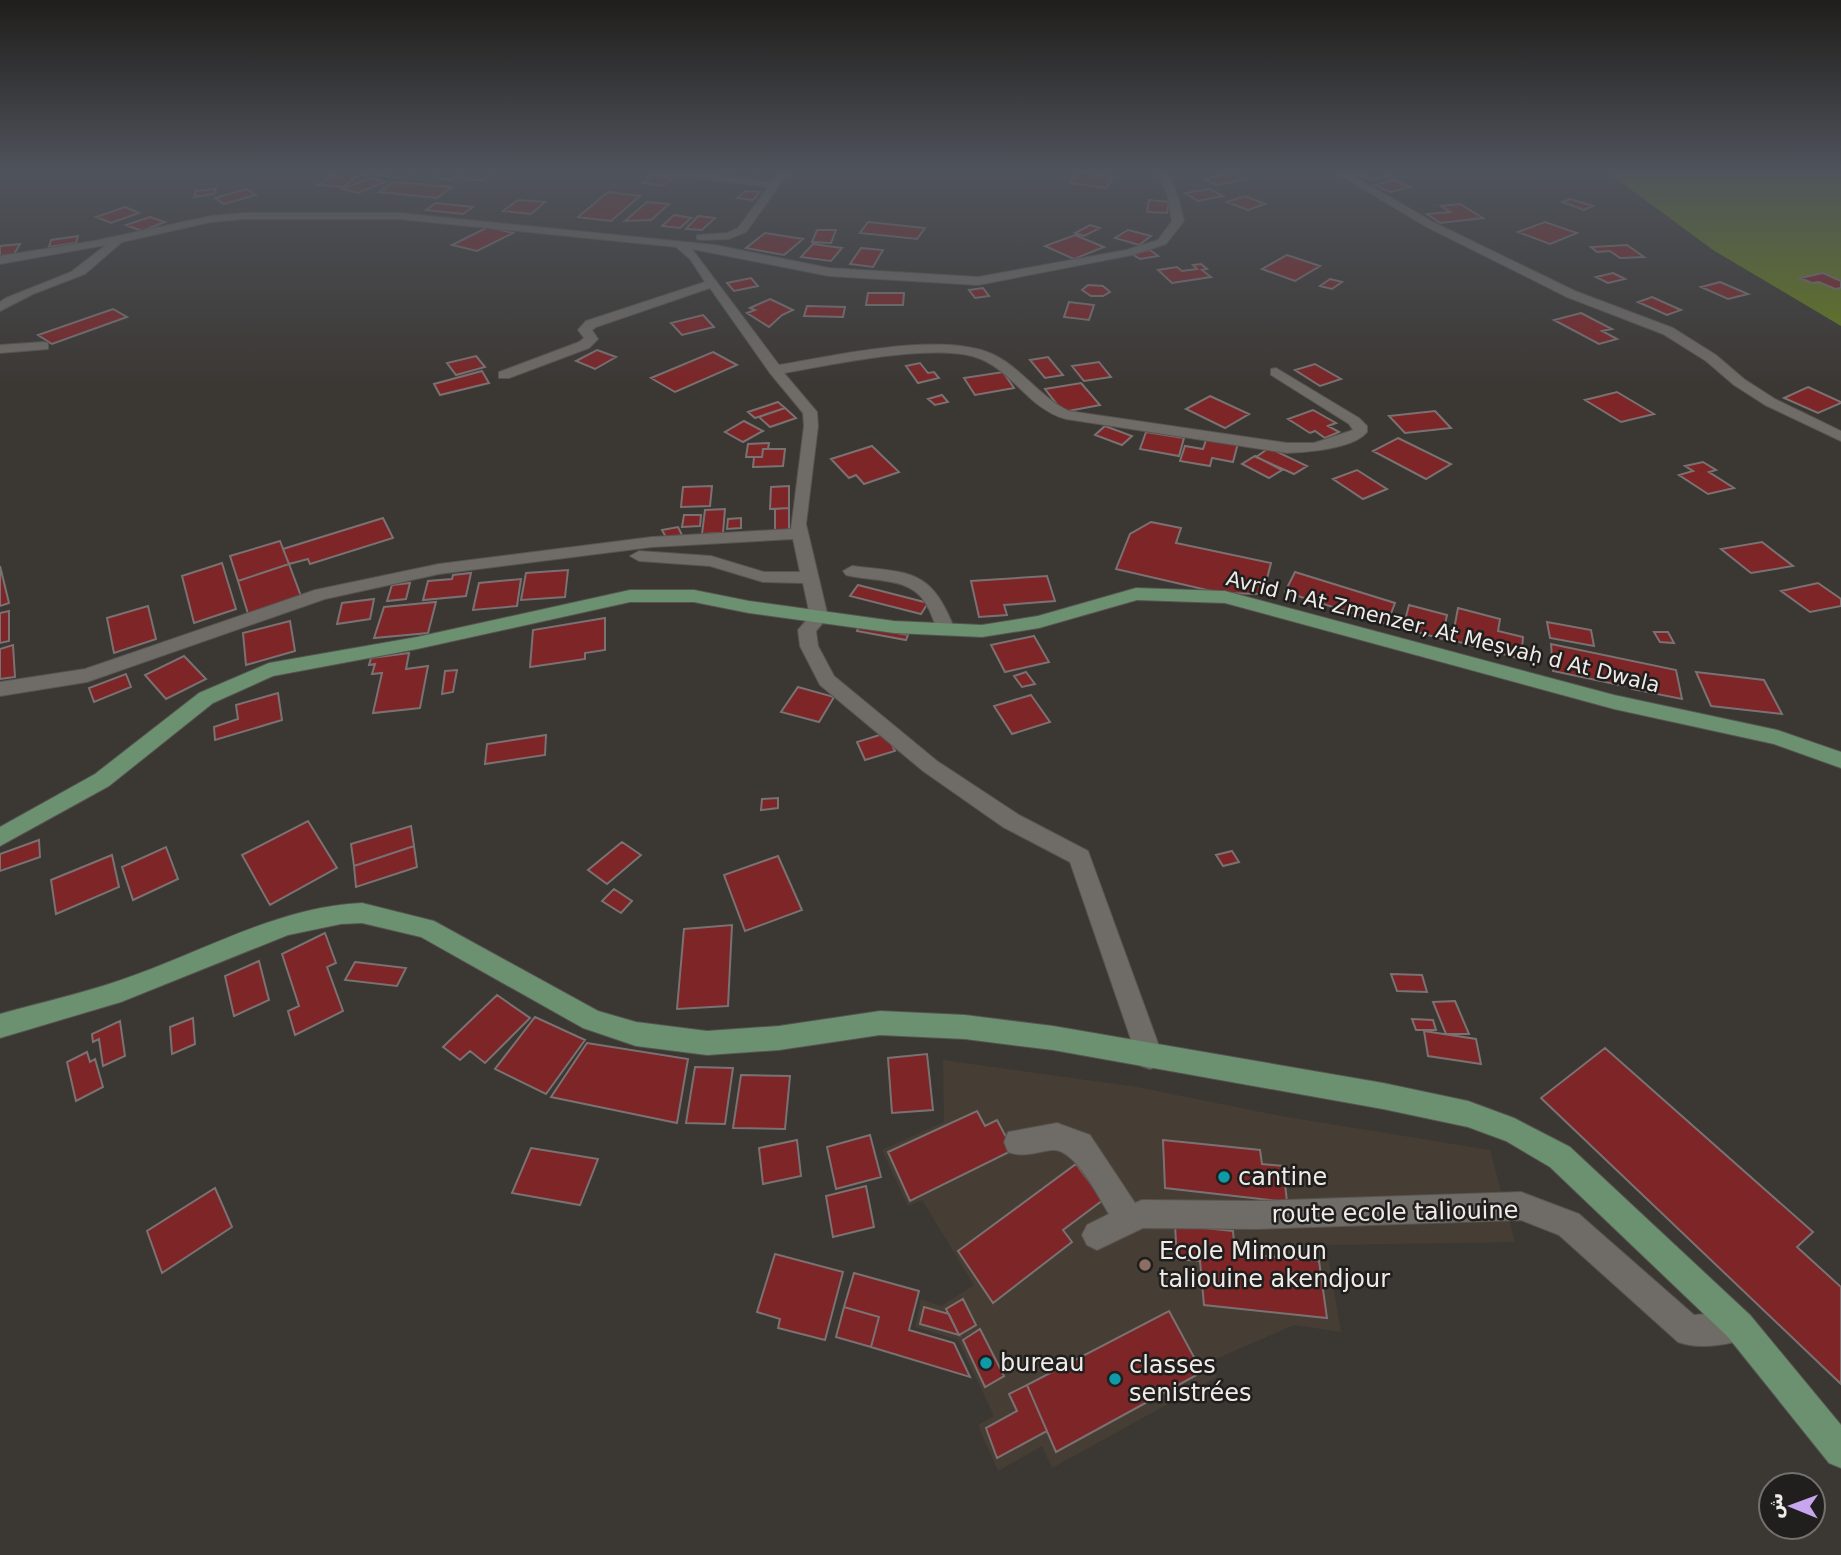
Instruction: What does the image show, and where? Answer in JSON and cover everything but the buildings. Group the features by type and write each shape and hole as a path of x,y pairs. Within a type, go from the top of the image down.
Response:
{"main road":[{"name":"Avrid n At Zmenzer, At Meṣvaḥ d At Dwala","path":"0,837 102,780 206,698 269,670 417,643 629,596 694,596 819,617 982,631 1018,627 1136,594 1225,597 1614,702 1777,737 1841,760"},
{"path":"0,1026 121,991 286,925 341,914 362,913 426,928 592,1020 636,1034 707,1043 779,1038 880,1023 965,1027 1053,1038 1150,1058 1395,1098 1468,1114 1514,1131 1560,1157 1739,1326 1841,1451"}],"street":[{"path":"0,260 93,244"},
{"path":"0,307 26,290 83,271 114,244"},
{"path":"676,244 715,248 829,272 978,281 1096,261 1157,244"},
{"path":"680,244 694,257 775,370 810,412 811,426 801,490 799,534 819,617 807,630 809,646 827,680 930,766 1012,821 1080,857 1113,962 1150,1058"},
{"path":"1469,244 1571,294 1668,331 1712,358 1739,382 1770,402 1841,437"},
{"path":"504,375 584,345 591,339 585,330 591,324 713,283"},
{"path":"0,349 43,346"},
{"path":"775,370 869,356 953,349 974,351 989,357 1049,409 1075,417 1294,449 1315,447 1360,432 1360,426 1354,421 1276,372"},
{"path":"0,689 87,675 321,594 439,569 652,542 799,534"},
{"path":"557,556 575,559 678,557 726,564 763,577 810,578"},
{"path":"852,571 910,580 919,585 932,597 946,630"},
{"path":"1018,1142 1057,1136 1080,1145 1130,1221"},
{"name":"route ecole taliouine","path":"1097,1235 1142,1214 1255,1215 1521,1206 1569,1224 1689,1331 1739,1326"}],"shaded area":[{"name":"Ecole Mimoun taliouine akendjour","path":"943,1060 1137,1087 1281,1116 1490,1150 1515,1242 1326,1245 1341,1332 1294,1325 1209,1362 1217,1377 1052,1468 1042,1446 998,1471 978,1425 994,1416 958,1340 915,1327 921,1299 941,1306 974,1285 922,1200 908,1206 882,1150 944,1122"}],"green space":[{"path":"1704,244 1841,244 1841,326"}],"place":[{"name":"cantine","path":"1224,1177"},
{"name":"Ecole Mimoun taliouine akendjour","path":"1145,1265"},
{"name":"bureau","path":"986,1363"},
{"name":"classes senistrées","path":"1115,1379"}]}
